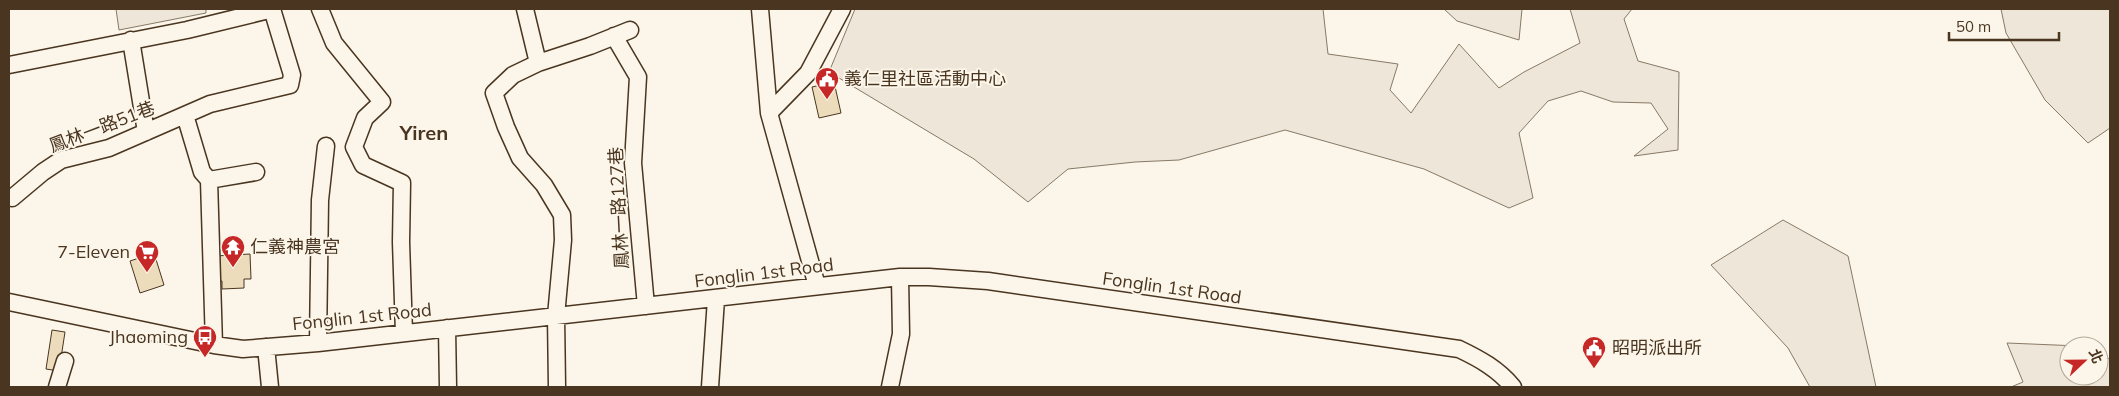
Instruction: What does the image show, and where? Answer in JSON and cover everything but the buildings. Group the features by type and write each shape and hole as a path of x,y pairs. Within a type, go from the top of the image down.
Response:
{"street":[{"path":"9,65 187,30 273,9"},
{"name":"鳳林一路51巷","path":"12,198 43,172 61,160 109,148 210,104 290,85 292,75 273,9"},
{"path":"320,9 334,43 382,102 365,118 354,147 363,164 402,183 401,242 404,333"},
{"path":"525,9 538,63"},
{"path":"768,113 808,73 842,9"},
{"path":"759,10 768,113 816,286"},
{"path":"557,387 556,316 563,240 562,215 544,185 520,158 494,93 513,75 538,63 630,30"},
{"name":"鳳林一路127巷","path":"614,36 638,77 633,163 646,306"},
{"path":"131,40 146,132"},
{"path":"185,115 202,172 209,180 214,345"},
{"path":"318,343 320,200 326,146"},
{"path":"209,180 256,172"},
{"path":"890,387 901,334 900,277"},
{"name":"Fonglin 1st Road","path":"9,302 214,345 243,348 318,343 900,277 929,277 988,281 1459,350 1485,361 1514,387"},
{"path":"710,387 716,299"},
{"path":"447,328 448,387"},
{"path":"266,347 270,387"},
{"path":"56,387 65,360"}],"shaded area":[{"path":"116,9 206,9 206,13 119,30"},
{"path":"855,9 1323,9 1328,54 1398,64 1390,90 1411,113 1459,44 1499,88 1524,72 1580,43 1570,9 1632,9 1624,19 1638,61 1679,72 1678,150 1634,156 1668,129 1651,103 1613,102 1581,91 1548,101 1519,133 1533,198 1509,208 1424,169 1285,130 1179,160 1135,162 1068,169 1028,202 974,159 829,72"},
{"path":"1444,9 1522,9 1519,40 1457,21"},
{"path":"2001,9 2110,9 2110,128 2088,143 2045,100 2006,33"},
{"path":"1783,220 1848,256 1876,387 1810,387 1788,348 1711,265"},
{"path":"2007,343 2059,345 2059,386 2109,386 2110,359 2110,387 2011,387 2023,382"}],"place":[{"name":"義仁里社區活動中心","path":"827,100"},
{"name":"仁義神農宮","path":"233,268"},
{"name":"7-Eleven","path":"147,273"},
{"name":"Jhaoming","path":"205,358"},
{"name":"昭明派出所","path":"1594,369"}],"district":[{"name":"Yiren","path":"424,133"}]}
